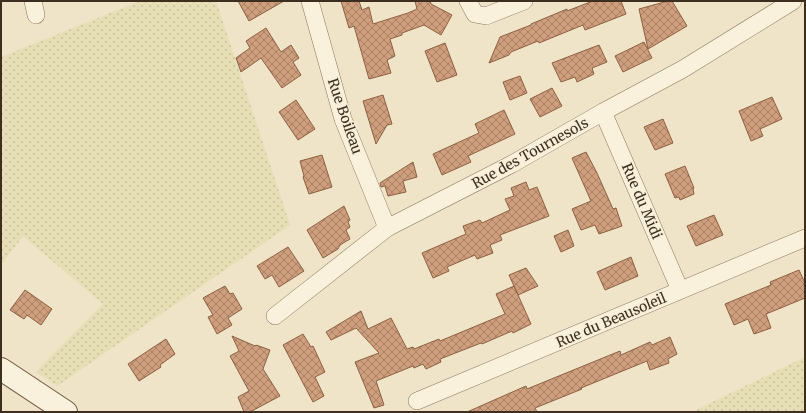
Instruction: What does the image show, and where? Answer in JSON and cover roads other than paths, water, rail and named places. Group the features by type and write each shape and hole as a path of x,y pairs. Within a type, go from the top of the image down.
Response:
{"main road":[{"path":"1,369 66,412"}],"street":[{"name":"Rue Boileau","path":"310,1 343,118 387,228"},
{"path":"468,1 475,14 486,16 524,1"},
{"name":"Rue des Tournesols","path":"275,316 387,228 512,164 682,69 793,1"},
{"name":"Rue du Midi","path":"603,112 680,290"},
{"name":"Rue du Beausoleil","path":"417,401 805,238"}]}
